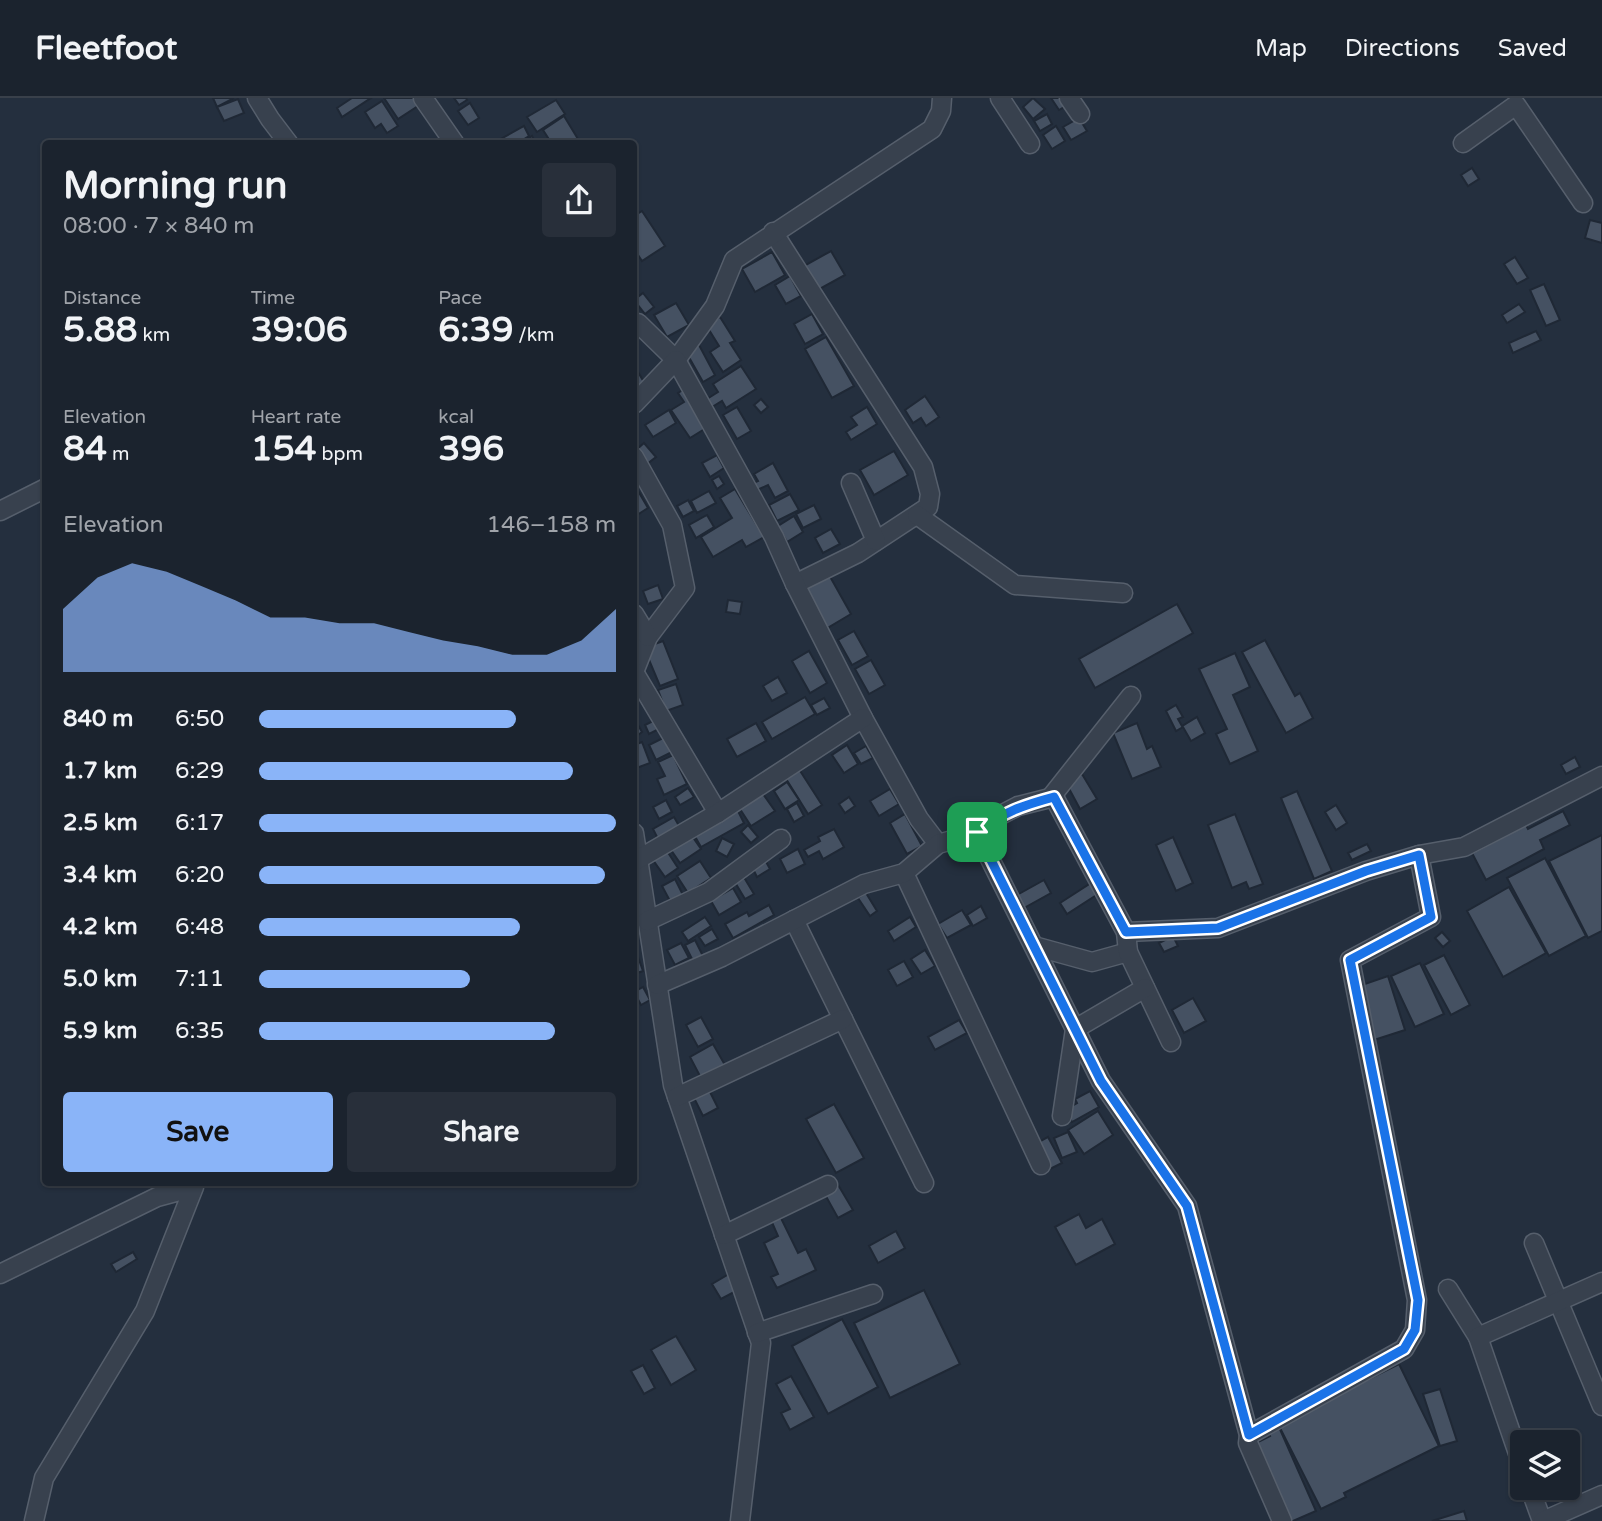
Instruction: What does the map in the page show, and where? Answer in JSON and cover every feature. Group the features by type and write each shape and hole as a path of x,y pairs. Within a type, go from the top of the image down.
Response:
{"street":[{"path":"257,98 286,140"},
{"path":"423,98 452,140"},
{"path":"637,401 676,360 715,306 734,260 932,129 941,111 942,98"},
{"path":"1000,98 1030,144"},
{"path":"1069,98 1080,114"},
{"path":"1462,143 1518,100 1583,203"},
{"path":"268,140 270,119"},
{"path":"773,232 923,467 930,494 928,507 917,515 858,553 795,584"},
{"path":"637,323 676,360 774,537 863,718 919,820 939,844"},
{"path":"637,462 672,525 685,588 648,637 637,664"},
{"path":"851,483 876,541"},
{"path":"0,510 42,490"},
{"path":"917,515 1015,585 1123,593"},
{"path":"637,619 648,637"},
{"path":"637,677 718,813"},
{"path":"657,985 722,957 864,884 904,873 939,844 977,832 995,818 1018,806 1051,797 1131,696"},
{"path":"740,1521 761,1343 673,1085 637,860 718,813 863,718"},
{"path":"1126,932 1218,928 1366,871 1419,855 1464,847 1602,776"},
{"path":"1051,797 1054,797 1126,932 1128,952 1171,1042"},
{"path":"977,832 1101,1081 1187,1206 1249,1435 1248,1443 1282,1521"},
{"path":"647,921 709,892 781,839"},
{"path":"1249,1435 1404,1349 1415,1330 1418,1300 1350,960 1431,917 1419,855"},
{"path":"904,873 1041,1165"},
{"path":"794,920 925,1183"},
{"path":"1034,946 1092,962 1128,952"},
{"path":"1075,1029 1145,988"},
{"path":"677,1097 843,1019"},
{"path":"1062,1116 1075,1029"},
{"path":"724,1235 828,1185"},
{"path":"0,1274 157,1197 194,1187 145,1311 44,1478 34,1521"},
{"path":"1534,1243 1602,1406"},
{"path":"1478,1337 1602,1282"},
{"path":"1448,1289 1478,1337 1510,1430"},
{"path":"757,1333 873,1294"},
{"path":"1535,1500 1543,1521 1602,1495"}],"building":[{"path":"213,98 234,98 217,107"},
{"path":"352,98 371,98 342,117 337,108"},
{"path":"384,98 417,98 421,104 398,119"},
{"path":"454,98 466,98 467,100 459,105"},
{"path":"1033,98 1045,109 1033,119 1023,107"},
{"path":"1051,98 1066,98 1069,104 1059,110"},
{"path":"238,99 244,113 224,121 217,107"},
{"path":"556,100 565,114 537,132 527,117"},
{"path":"382,101 398,126 387,133 381,124 375,128 365,112"},
{"path":"470,103 479,118 468,125 458,111"},
{"path":"1047,114 1052,124 1040,131 1034,121"},
{"path":"564,116 579,140 549,140 543,130"},
{"path":"1079,118 1087,131 1071,140 1063,127"},
{"path":"524,126 529,136 522,140 499,140"},
{"path":"1056,126 1065,141 1052,149 1043,135"},
{"path":"1472,168 1479,179 1468,186 1461,175"},
{"path":"642,211 665,246 642,261 637,254 637,214"},
{"path":"1590,220 1602,223 1602,243 1585,238"},
{"path":"831,251 845,275 816,291 802,267"},
{"path":"772,252 785,275 755,292 742,269"},
{"path":"1515,257 1528,278 1517,284 1504,264"},
{"path":"790,276 801,296 786,304 775,285"},
{"path":"1544,284 1560,320 1546,326 1530,290"},
{"path":"643,293 654,307 645,314 637,304 637,298"},
{"path":"676,303 689,325 667,337 654,315"},
{"path":"1519,304 1525,312 1507,323 1502,315"},
{"path":"812,314 823,334 805,344 794,324"},
{"path":"720,317 735,341 730,343 741,360 723,372 710,352 719,346 706,325"},
{"path":"1536,331 1541,340 1513,353 1509,343"},
{"path":"826,337 854,386 832,398 805,349"},
{"path":"699,345 715,375 703,382 686,352"},
{"path":"741,366 756,389 726,408 722,401 712,407 707,399 718,392 713,384"},
{"path":"637,370 645,384 637,390"},
{"path":"686,388 711,425 690,438 671,410 684,402 678,393"},
{"path":"925,396 939,417 926,426 921,418 913,423 905,410"},
{"path":"761,399 768,407 761,413 754,405"},
{"path":"737,407 751,431 737,439 723,415"},
{"path":"867,407 877,424 851,440 846,432 857,425 851,417"},
{"path":"669,410 676,423 653,437 645,425"},
{"path":"644,443 656,457 647,464 637,449"},
{"path":"894,451 908,475 874,495 860,470"},
{"path":"717,455 724,468 710,477 702,463"},
{"path":"773,463 788,491 775,498 768,485 757,490 753,483 758,481 754,474"},
{"path":"719,476 724,484 717,489 712,480"},
{"path":"637,489 648,508 637,515"},
{"path":"735,489 764,537 746,547 742,540 713,557 701,537 732,518 720,498"},
{"path":"709,491 716,503 697,513 691,501"},
{"path":"790,494 799,510 777,521 769,505"},
{"path":"688,500 694,511 683,517 677,506"},
{"path":"814,505 821,519 803,528 796,514"},
{"path":"707,515 714,527 696,538 689,525"},
{"path":"794,516 803,532 787,542 778,526"},
{"path":"831,529 840,544 823,553 815,538"},
{"path":"828,573 851,614 824,630 801,589"},
{"path":"658,585 663,599 648,604 643,591"},
{"path":"728,600 742,602 740,614 726,612"},
{"path":"1177,604 1193,633 1095,688 1079,659"},
{"path":"854,631 868,656 852,665 838,640"},
{"path":"1265,640 1295,696 1300,693 1313,718 1286,733 1242,652"},
{"path":"663,641 678,679 660,686 644,648"},
{"path":"809,651 827,683 810,693 792,661"},
{"path":"1235,653 1250,687 1233,695 1258,751 1230,764 1216,734 1227,729 1199,669"},
{"path":"871,660 885,685 869,694 855,669"},
{"path":"778,677 787,693 772,701 763,686"},
{"path":"676,684 683,705 666,711 658,690"},
{"path":"805,697 815,714 772,739 762,722"},
{"path":"824,698 830,708 817,715 811,705"},
{"path":"1176,705 1183,717 1178,719 1182,726 1197,717 1205,733 1191,741 1183,727 1176,731 1166,711"},
{"path":"659,718 663,727 649,734 645,725"},
{"path":"637,723 642,732 637,736"},
{"path":"756,723 766,741 737,757 727,739"},
{"path":"1137,723 1147,749 1152,746 1161,767 1132,779 1113,733"},
{"path":"667,736 674,751 656,760 649,745"},
{"path":"642,742 650,763 637,768 637,744"},
{"path":"847,745 858,764 844,773 832,755"},
{"path":"866,746 873,758 861,764 854,753"},
{"path":"673,755 687,784 664,795 657,779 665,776 658,762"},
{"path":"1575,757 1580,767 1566,774 1561,765"},
{"path":"797,766 822,805 808,814 783,774"},
{"path":"1082,774 1097,799 1080,809 1066,783"},
{"path":"787,782 799,800 785,809 774,791"},
{"path":"688,788 694,797 680,805 675,797"},
{"path":"890,789 899,804 879,816 870,801"},
{"path":"761,791 775,811 751,826 738,806"},
{"path":"1297,791 1332,871 1314,879 1281,798"},
{"path":"849,797 855,806 845,813 839,804"},
{"path":"666,800 672,812 659,819 653,807"},
{"path":"797,803 804,816 794,822 787,809"},
{"path":"1336,805 1347,823 1336,830 1325,812"},
{"path":"737,809 744,823 701,847 693,833"},
{"path":"1563,811 1570,825 1540,840 1544,849 1486,880 1472,853 1526,825 1528,829"},
{"path":"905,814 922,846 907,854 890,823"},
{"path":"1235,814 1263,884 1249,889 1246,882 1232,888 1208,825"},
{"path":"674,817 682,831 660,843 653,829"},
{"path":"748,825 758,837 751,843 741,832"},
{"path":"834,829 844,847 823,859 819,851 808,857 804,850 820,841 818,837"},
{"path":"1602,835 1602,931 1588,938 1549,861"},
{"path":"692,836 701,849 680,863 671,850"},
{"path":"1173,837 1193,883 1176,891 1156,845"},
{"path":"722,838 734,844 727,857 716,851"},
{"path":"1367,844 1371,851 1352,860 1348,853"},
{"path":"798,849 805,864 787,873 780,859"},
{"path":"667,851 678,868 665,877 653,860"},
{"path":"764,858 770,869 757,877 751,865"},
{"path":"1545,858 1586,936 1549,956 1507,878"},
{"path":"700,861 711,878 688,893 677,876"},
{"path":"742,874 754,894 745,899 733,879"},
{"path":"675,879 683,895 670,901 662,886"},
{"path":"1044,880 1051,893 1024,908 1017,895"},
{"path":"1091,883 1098,894 1067,914 1060,903"},
{"path":"1509,887 1546,953 1503,977 1467,911"},
{"path":"733,888 741,902 719,915 711,901"},
{"path":"866,893 877,911 870,916 858,898"},
{"path":"769,905 774,915 733,938 725,924 747,912 749,916"},
{"path":"981,906 987,918 973,926 967,915"},
{"path":"962,910 971,925 947,938 938,924"},
{"path":"705,917 711,926 688,941 682,932"},
{"path":"910,917 916,927 894,941 888,931"},
{"path":"712,929 718,939 705,946 699,937"},
{"path":"1442,932 1450,941 1443,947 1435,938"},
{"path":"1173,936 1178,946 1164,952 1159,943"},
{"path":"695,940 703,956 693,961 685,945"},
{"path":"681,943 689,958 675,965 667,950"},
{"path":"925,950 935,966 921,974 911,959"},
{"path":"637,954 643,971 637,973"},
{"path":"1444,955 1470,1005 1451,1015 1424,965"},
{"path":"904,961 913,977 897,986 888,970"},
{"path":"1420,963 1444,1014 1415,1027 1391,976"},
{"path":"1388,976 1405,1030 1374,1040 1356,987"},
{"path":"643,987 650,1000 641,1005 637,990"},
{"path":"1193,998 1206,1021 1184,1033 1172,1010"},
{"path":"701,1017 713,1039 698,1047 686,1025"},
{"path":"959,1020 967,1033 935,1050 928,1037"},
{"path":"713,1044 725,1065 701,1078 690,1057"},
{"path":"709,1090 718,1108 703,1116 694,1098"},
{"path":"1090,1091 1099,1107 1072,1122 1065,1110 1077,1103 1075,1099"},
{"path":"834,1104 864,1158 836,1173 806,1119"},
{"path":"1098,1111 1113,1135 1084,1154 1068,1130"},
{"path":"1068,1132 1077,1152 1062,1158 1054,1138"},
{"path":"1048,1137 1062,1163 1048,1170 1034,1145"},
{"path":"837,1183 853,1210 838,1218 823,1191"},
{"path":"779,1214 798,1253 806,1249 816,1270 777,1288 771,1277 778,1274 764,1243 778,1236 770,1218"},
{"path":"1079,1214 1086,1228 1102,1219 1115,1244 1076,1265 1055,1227"},
{"path":"896,1231 905,1248 878,1263 869,1246"},
{"path":"133,1252 137,1259 116,1272 111,1264"},
{"path":"729,1274 738,1290 721,1299 712,1284"},
{"path":"924,1290 960,1364 890,1398 854,1323"},
{"path":"842,1319 878,1387 828,1414 792,1346"},
{"path":"676,1336 696,1370 671,1385 651,1350"},
{"path":"1399,1364 1439,1446 1344,1493 1346,1497 1321,1509 1278,1424"},
{"path":"643,1365 655,1388 644,1394 631,1371"},
{"path":"791,1376 814,1417 790,1430 781,1413 790,1409 776,1384"},
{"path":"1440,1389 1457,1441 1440,1446 1423,1394"},
{"path":"1279,1427 1316,1511 1293,1521 1286,1521 1252,1445 1270,1436 1268,1432"},
{"path":"1464,1511 1467,1521 1432,1521"}],"route":[{"path":"1054,797 1126,932 1218,928 1366,871 1419,855 1431,917 1350,960 1418,1300 1415,1330 1404,1349 1249,1435 1187,1206 1101,1081 977,832 995,818 1018,806 1054,797"}]}
